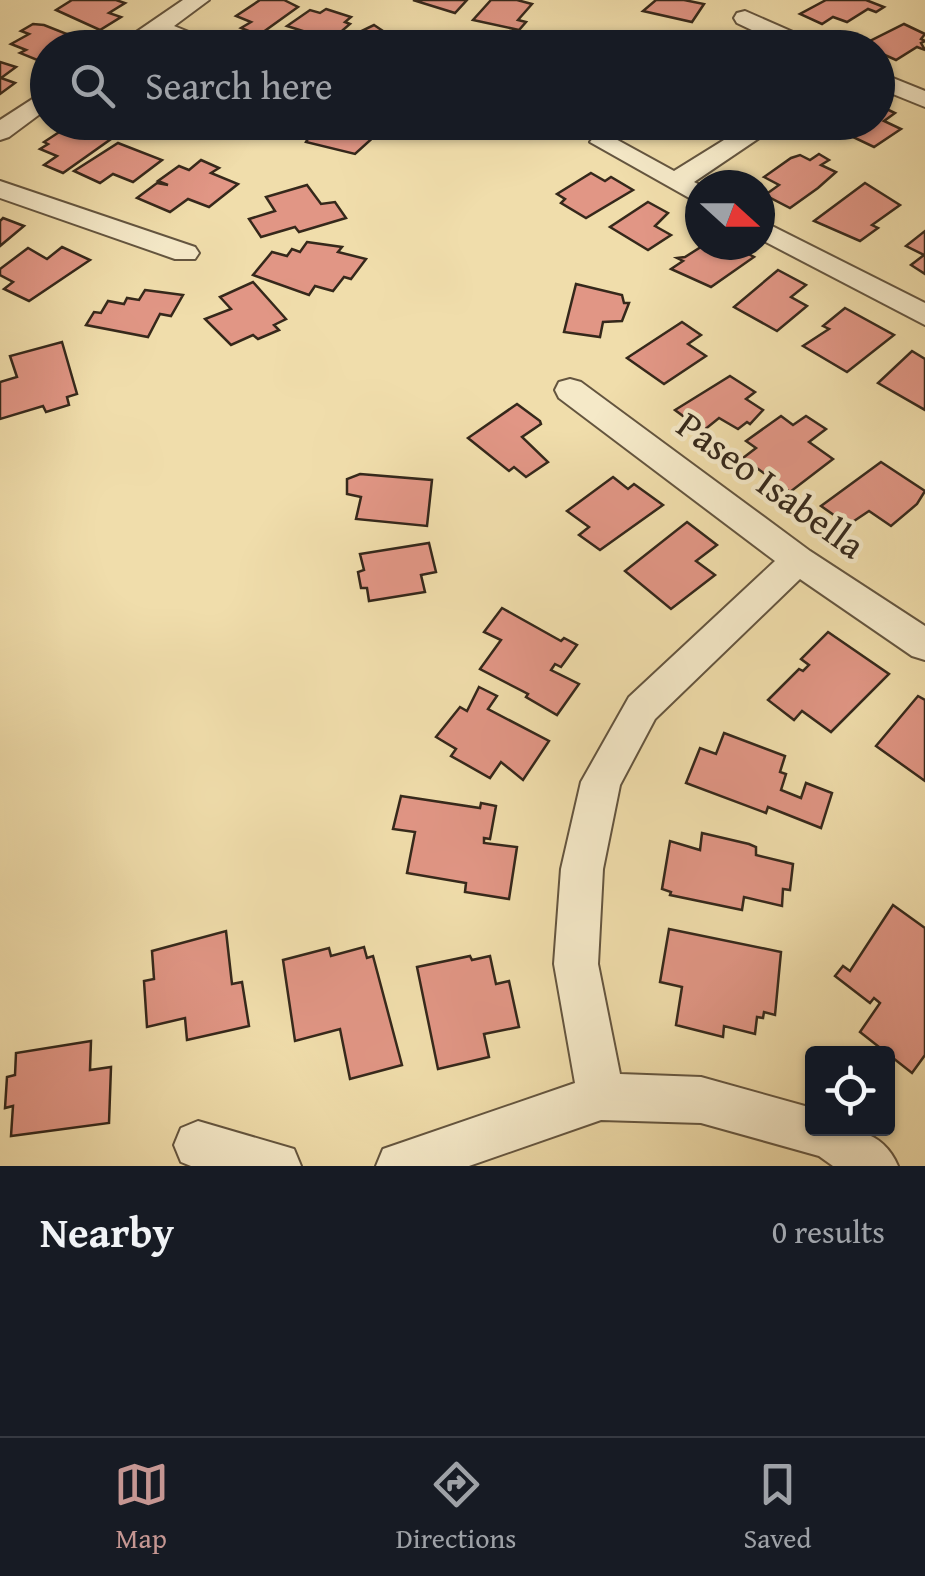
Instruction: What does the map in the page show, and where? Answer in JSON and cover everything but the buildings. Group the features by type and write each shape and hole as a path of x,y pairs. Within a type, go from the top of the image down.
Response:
{"street":[{"path":"151,30 198,0"},
{"path":"745,18 771,30"},
{"path":"156,27 165,30"},
{"path":"895,86 925,100"},
{"path":"0,132 30,110"},
{"path":"675,182 742,140"},
{"path":"603,142 685,188"},
{"path":"0,189 184,253"},
{"path":"775,236 925,315"},
{"name":"Paseo Isabella","path":"570,390 798,560 925,645"},
{"path":"601,1097 576,964 582,869 600,782 642,708 798,560"},
{"path":"400,1166 601,1097 701,1100 830,1136 874,1166"},
{"path":"198,1145 278,1166"}]}
